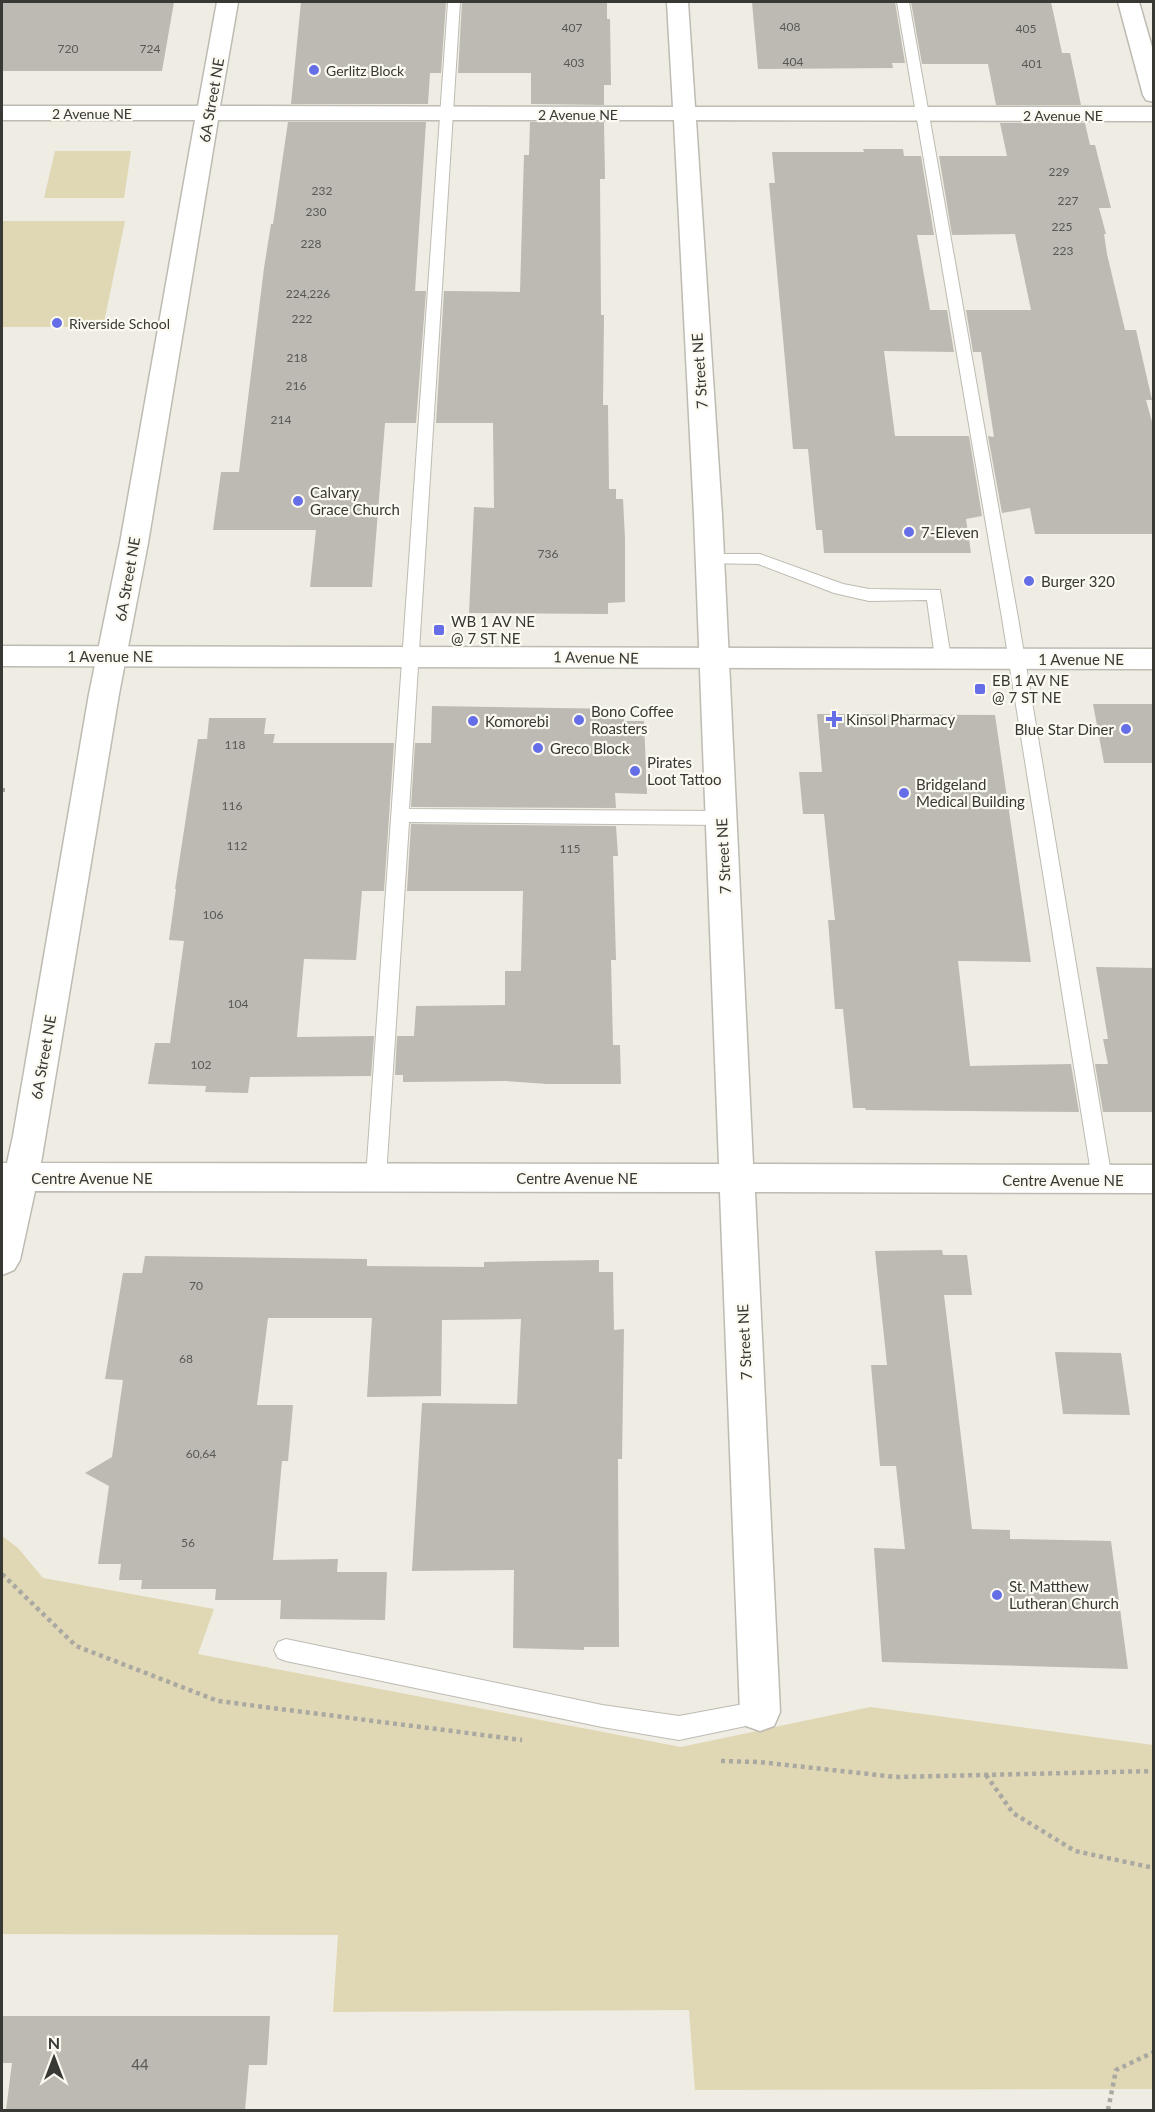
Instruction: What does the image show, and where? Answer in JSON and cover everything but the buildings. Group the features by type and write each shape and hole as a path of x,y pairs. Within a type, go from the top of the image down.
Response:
{"street":[{"name":"6A Street NE","path":"2,1260 11,1177 30,1136 104,694 113,656 227,2"},
{"name":"7 Street NE","path":"678,2 682,114 710,559 760,1712"},
{"path":"1128,2 1154,95"},
{"name":"2 Avenue NE","path":"2,113 1154,114"},
{"name":"1 Avenue NE","path":"2,656 1154,659"},
{"name":"Centre Avenue NE","path":"11,1177 1154,1179"}],"lane":[{"path":"376,1177 454,2"},
{"path":"903,2 1016,658 1102,1179"},
{"path":"710,559 760,559 840,589 869,595 934,594 943,658"},
{"path":"400,815 721,818"},
{"path":"286,1650 602,1716 679,1728 760,1712"}],"path":[{"path":"985,1775 1013,1813 1075,1851 1154,1868"},
{"path":"1108,2110 1116,2070 1154,2052"}],"shaded area":[{"path":"55,151 131,151 124,198 44,198"},
{"path":"2,221 125,221 103,327 2,327"},
{"path":"2,1536 18,1548 43,1578 214,1609 198,1654 681,1747 870,1707 1153,1745 1153,2089 695,2090 689,2010 333,2012 338,1935 2,1934"}],"place":[{"name":"Gerlitz Block","path":"314,70"},
{"name":"Riverside School","path":"57,323"},
{"name":"Calvary Grace Church","path":"298,501"},
{"name":"7-Eleven","path":"909,532"},
{"name":"Burger 320","path":"1029,581"},
{"name":"WB 1 AV NE @ 7 ST NE","path":"439,630"},
{"name":"EB 1 AV NE @ 7 ST NE","path":"980,689"},
{"name":"Kinsol Pharmacy","path":"834,719"},
{"name":"Bono Coffee Roasters","path":"579,720"},
{"name":"Komorebi","path":"473,721"},
{"name":"Blue Star Diner","path":"1126,729"},
{"name":"Greco Block","path":"538,748"},
{"name":"Pirates Loot Tattoo","path":"635,771"},
{"name":"Bridgeland Medical Building","path":"904,793"},
{"name":"St. Matthew Lutheran Church","path":"997,1595"}]}
